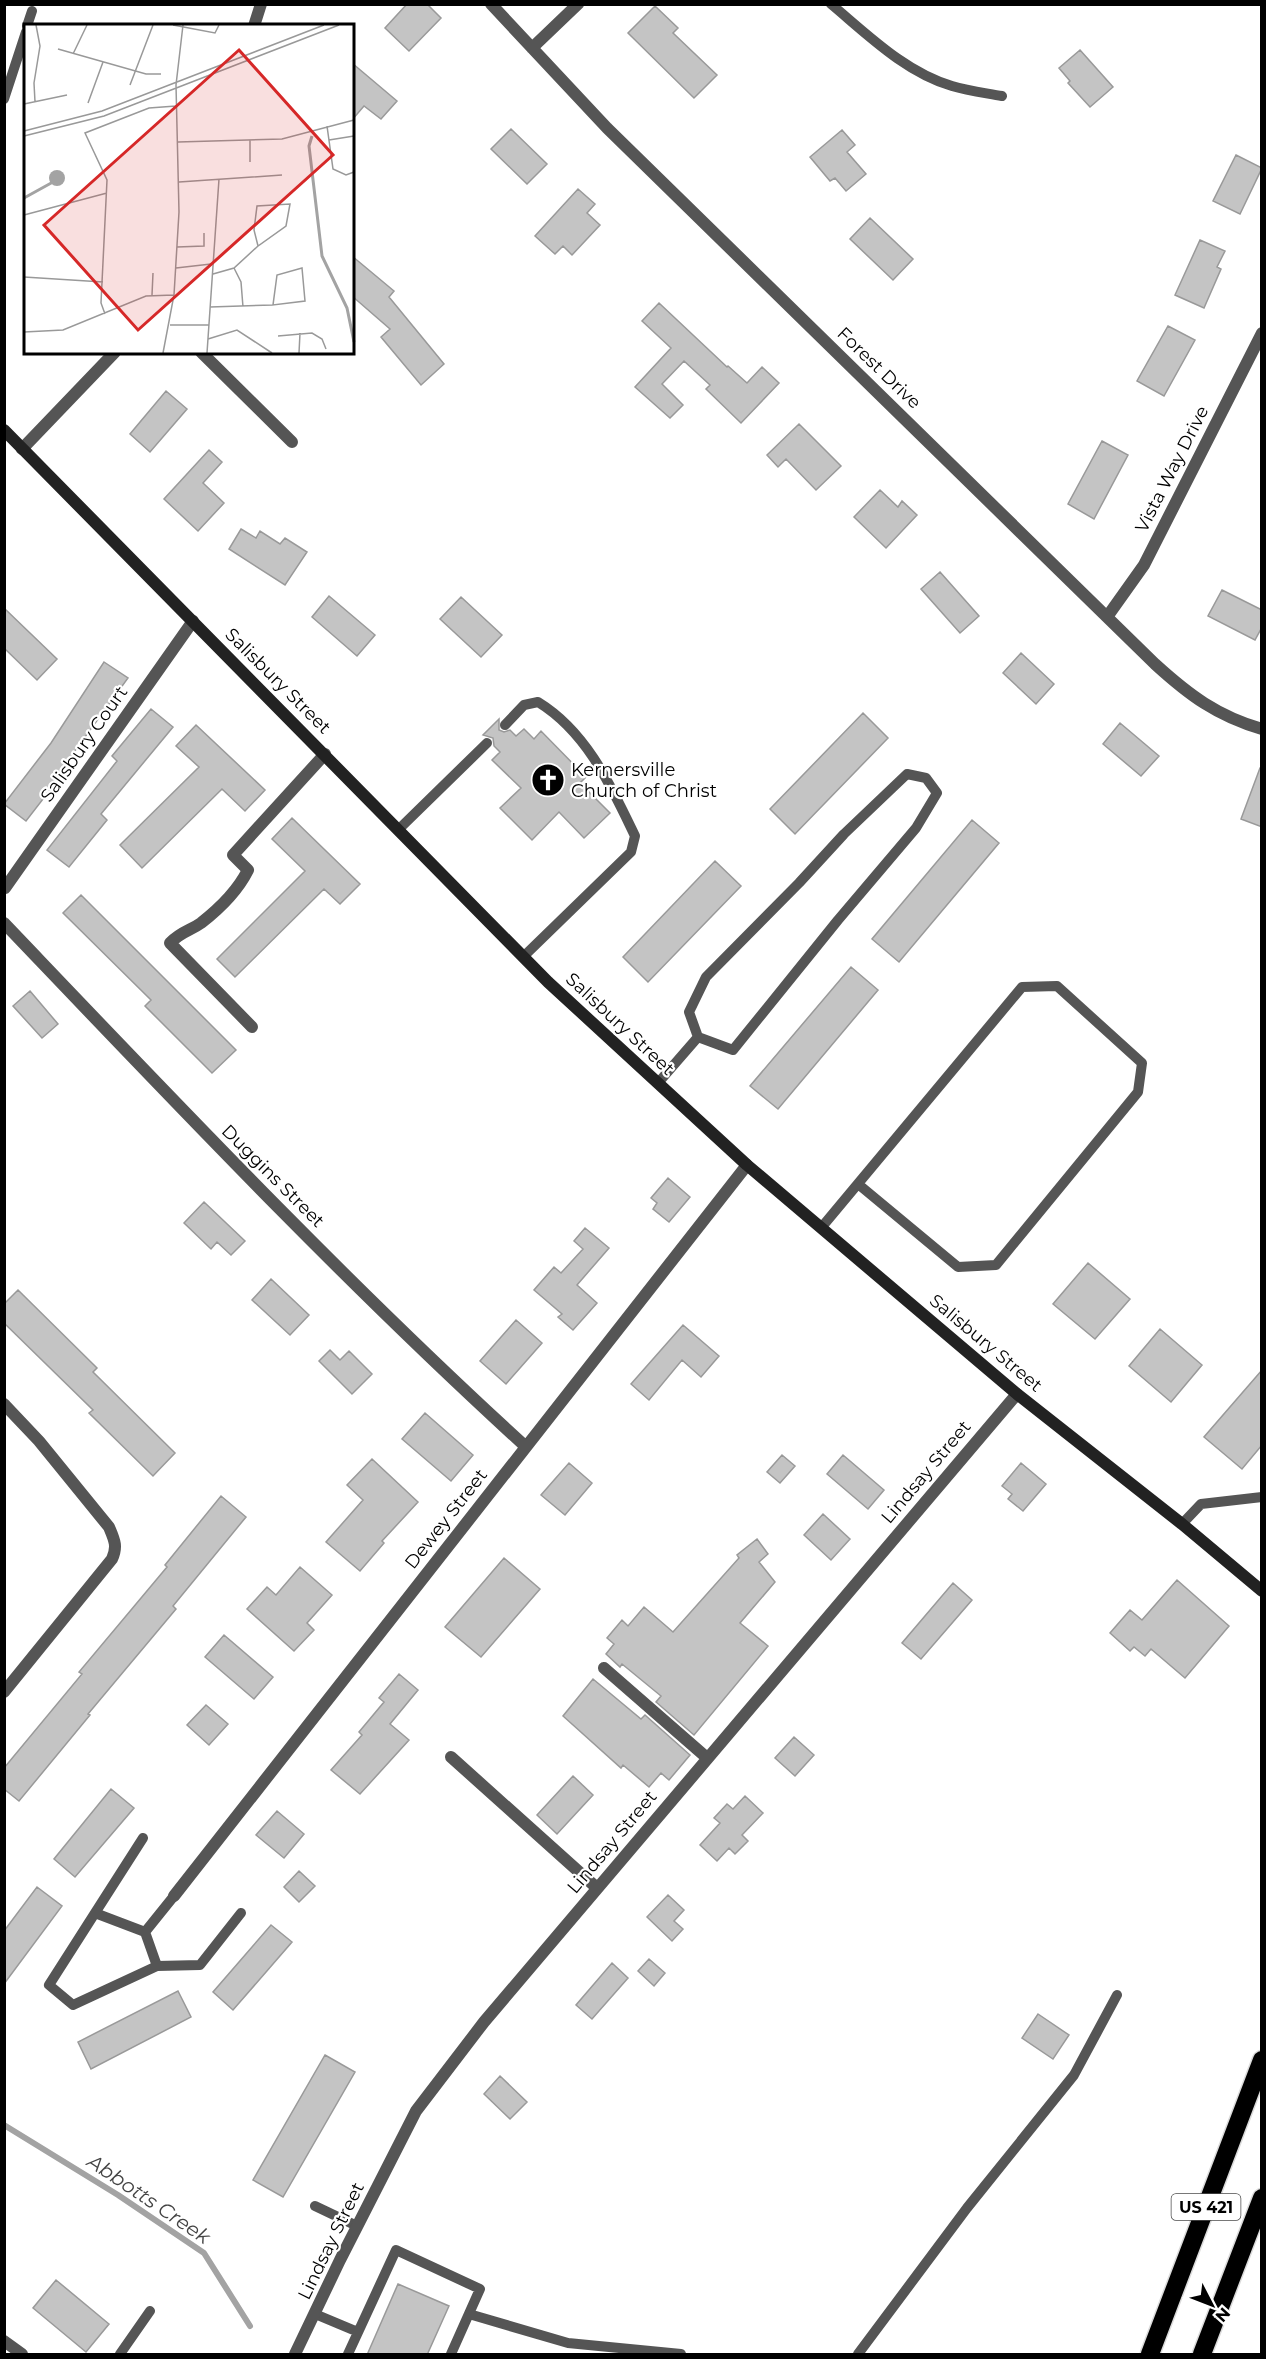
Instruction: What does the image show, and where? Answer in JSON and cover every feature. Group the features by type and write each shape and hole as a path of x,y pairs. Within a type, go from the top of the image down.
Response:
{"highway":[{"name":"US 421","path":"1150,2355 1262,2060"},
{"name":"US 421","path":"1202,2355 1262,2198"}],"main road":[{"name":"Salisbury Street","path":"4,430 523,957 658,1083 747,1165 1017,1394 1182,1524 1262,1591"}],"street":[{"path":"255,24 261,4"},
{"name":"Forest Drive","path":"491,4 607,128 1189,695 1211,709 1244,724 1262,729"},
{"path":"532,48 578,4"},
{"name":"Vista Way Drive","path":"1107,617 1144,565 1262,333"},
{"path":"22,449 113,354"},
{"path":"203,354 292,442"},
{"name":"Salisbury Court","path":"5,888 193,621"},
{"path":"252,1027 170,943 180,932 200,924 241,884 248,870 233,855 325,754"},
{"name":"Duggins Street","path":"4,923 211,1139 441,1370 525,1446"},
{"name":"Dewey Street","path":"174,1896 747,1165"},
{"name":"Lindsay Street","path":"295,2355 416,2111 484,2022 706,1757 1017,1394"},
{"path":"4,1404 46,1449 109,1527 116,1551 112,1559 4,1692"},
{"path":"604,1668 706,1757"},
{"path":"451,1757 597,1888"},
{"path":"4,2341 22,2355"}],"lane":[{"path":"831,4 893,55 919,71 952,86 1002,96"},
{"path":"28,24 32,11"},
{"path":"4,99 24,38"},
{"path":"505,725 524,705 538,702 552,710 582,740 602,770 635,836 631,852 523,957"},
{"path":"399,829 487,743"},
{"path":"907,774 926,778 937,794 916,828 838,920 734,1050 698,1037 689,1012 706,977 844,834 907,774"},
{"path":"821,1228 1022,987 1057,986 1142,1063 1138,1092 996,1264 958,1267 858,1184"},
{"path":"658,1083 698,1037"},
{"path":"1182,1524 1201,1504 1262,1497"},
{"path":"143,1838 49,1986 73,2005 157,1966 200,1965 241,1913"},
{"path":"145,1932 174,1896"},
{"path":"95,1913 145,1932 157,1966"},
{"path":"858,2355 967,2208 1074,2075 1117,1995"},
{"path":"315,2206 357,2226"},
{"path":"348,2355 396,2250 480,2289 451,2355"},
{"path":"120,2355 150,2311"},
{"path":"315,2314 358,2332"},
{"path":"469,2314 568,2343 681,2355"}],"building":[{"path":"407,4 427,4 441,18 409,51 385,28"},
{"path":"655,6 678,28 673,33 717,75 694,98 628,33"},
{"path":"1080,50 1113,87 1090,107 1068,83 1070,81 1059,68"},
{"path":"354,65 397,101 381,119 364,106 354,118"},
{"path":"511,129 547,164 527,184 491,149"},
{"path":"842,130 855,145 847,152 866,174 846,191 835,178 830,181 810,157"},
{"path":"1236,155 1262,168 1240,214 1213,201"},
{"path":"578,189 595,204 587,213 600,225 572,255 563,246 555,254 535,236"},
{"path":"870,218 913,259 893,280 850,239"},
{"path":"1200,240 1225,251 1217,267 1221,269 1204,308 1175,295"},
{"path":"354,258 394,291 389,297 444,364 421,385 381,337 390,329 354,298"},
{"path":"659,303 747,383 762,367 779,383 741,423 706,389 710,385 684,361 662,384 683,405 670,418 635,387 671,348 642,321"},
{"path":"1168,326 1195,340 1164,396 1137,381"},
{"path":"166,391 187,409 150,452 130,434"},
{"path":"799,424 841,466 816,490 786,459 778,467 767,455"},
{"path":"1102,441 1128,455 1094,519 1068,504"},
{"path":"209,450 222,462 203,483 224,503 198,531 164,499"},
{"path":"880,490 898,507 902,501 917,515 886,548 854,517"},
{"path":"241,529 256,538 260,531 280,544 285,538 307,552 285,585 229,549"},
{"path":"940,572 979,616 960,633 921,589"},
{"path":"1222,590 1262,610 1262,627 1255,640 1208,616"},
{"path":"329,596 375,635 357,656 312,617"},
{"path":"461,597 502,635 481,657 440,619"},
{"path":"4,608 57,659 37,680 4,648"},
{"path":"1021,653 1054,684 1036,704 1003,673"},
{"path":"104,662 128,678 61,770 64,772 26,821 4,804 51,743"},
{"path":"151,709 173,727 101,814 107,820 69,867 47,850 117,761 112,756"},
{"path":"863,713 888,738 795,834 770,809"},
{"name":"Kernersville Church of Christ","path":"499,719 499,730 504,732 510,730 516,736 524,729 534,739 541,731 586,777 580,783 610,813 584,838 559,812 532,840 500,808 521,788 492,760 500,752 494,746 493,738 483,735"},
{"path":"1120,723 1159,756 1141,776 1103,744"},
{"path":"196,725 265,790 245,811 222,789 142,868 120,845 199,767 176,746"},
{"path":"1260,768 1262,768 1262,827 1241,819"},
{"path":"292,818 360,884 340,904 324,889 235,977 217,959 305,871 272,839"},
{"path":"972,820 999,843 899,962 872,939"},
{"path":"715,861 741,886 648,982 623,957"},
{"path":"81,895 236,1050 212,1073 145,1006 151,1000 63,913"},
{"path":"851,967 878,990 778,1109 750,1086"},
{"path":"30,991 58,1024 42,1038 13,1006"},
{"path":"668,1178 690,1197 669,1222 653,1209 657,1203 651,1198"},
{"path":"204,1202 245,1241 231,1255 217,1242 211,1249 184,1223"},
{"path":"585,1228 609,1248 577,1285 597,1303 573,1330 558,1317 562,1314 534,1290 554,1267 561,1273 583,1249 574,1241"},
{"path":"1088,1263 1130,1299 1095,1339 1053,1304"},
{"path":"271,1279 309,1315 290,1335 252,1300"},
{"path":"18,1290 97,1368 93,1372 175,1453 153,1476 89,1413 93,1410 4,1323 4,1304"},
{"path":"516,1320 542,1343 506,1384 480,1361"},
{"path":"683,1325 719,1356 701,1377 682,1360 649,1400 631,1384"},
{"path":"1160,1329 1202,1365 1171,1402 1129,1366"},
{"path":"330,1350 340,1360 349,1351 372,1374 352,1394 319,1361"},
{"path":"1262,1370 1262,1445 1242,1469 1204,1437"},
{"path":"425,1413 473,1455 451,1481 402,1439"},
{"path":"782,1455 795,1466 780,1483 767,1472"},
{"path":"843,1455 884,1490 868,1509 827,1474"},
{"path":"372,1459 418,1502 382,1541 384,1543 360,1571 326,1542 363,1500 347,1485"},
{"path":"569,1463 592,1483 565,1515 541,1495"},
{"path":"1021,1463 1046,1484 1023,1511 1008,1499 1012,1494 1002,1486"},
{"path":"221,1496 246,1517 173,1606 176,1609 19,1801 4,1789 4,1768 82,1674 79,1672 167,1567 165,1565"},
{"path":"823,1514 850,1539 831,1560 804,1535"},
{"path":"757,1539 768,1554 759,1562 775,1582 740,1623 768,1646 694,1735 656,1702 661,1696 622,1664 620,1667 606,1654 614,1644 607,1638 622,1620 628,1626 644,1607 673,1632 739,1558 737,1555"},
{"path":"504,1558 540,1589 481,1657 445,1627"},
{"path":"300,1567 332,1595 307,1623 314,1630 294,1651 247,1609 267,1587 276,1595"},
{"path":"1177,1580 1229,1626 1185,1678 1151,1649 1145,1656 1134,1647 1130,1651 1110,1633 1130,1610 1142,1620"},
{"path":"953,1583 972,1600 921,1659 902,1643"},
{"path":"224,1635 273,1677 254,1699 205,1657"},
{"path":"399,1674 418,1690 390,1724 409,1740 360,1794 331,1770 362,1735 359,1732 384,1702 379,1698"},
{"path":"593,1679 641,1719 645,1715 690,1755 669,1780 661,1773 649,1787 623,1765 621,1768 563,1716"},
{"path":"206,1705 228,1724 209,1745 187,1725"},
{"path":"794,1737 814,1755 795,1776 775,1758"},
{"path":"573,1776 593,1795 557,1834 537,1815"},
{"path":"111,1789 134,1808 75,1877 54,1859"},
{"path":"745,1796 763,1813 742,1835 748,1841 735,1854 729,1848 717,1861 700,1845 720,1823 714,1818 727,1804 733,1809"},
{"path":"277,1811 304,1834 284,1858 256,1835"},
{"path":"299,1871 315,1886 299,1902 284,1887"},
{"path":"37,1887 62,1906 4,1984 4,1931"},
{"path":"668,1895 684,1910 674,1921 683,1929 672,1941 647,1917"},
{"path":"271,1925 292,1942 233,2010 213,1992"},
{"path":"649,1959 665,1973 654,1986 638,1971"},
{"path":"612,1963 628,1978 592,2019 576,2005"},
{"path":"178,1991 191,2017 91,2069 78,2042"},
{"path":"1038,2014 1069,2035 1053,2059 1022,2038"},
{"path":"325,2055 355,2072 283,2197 253,2180"},
{"path":"500,2076 527,2102 510,2119 484,2094"},
{"path":"56,2280 109,2324 86,2352 33,2308"},
{"path":"398,2284 449,2306 427,2355 367,2355"}],"waterway":[{"name":"Abbotts Creek","path":"4,2125 118,2195 204,2253 250,2326"}],"place":[{"name":"Kernersville Church of Christ","path":"548,780"}]}
